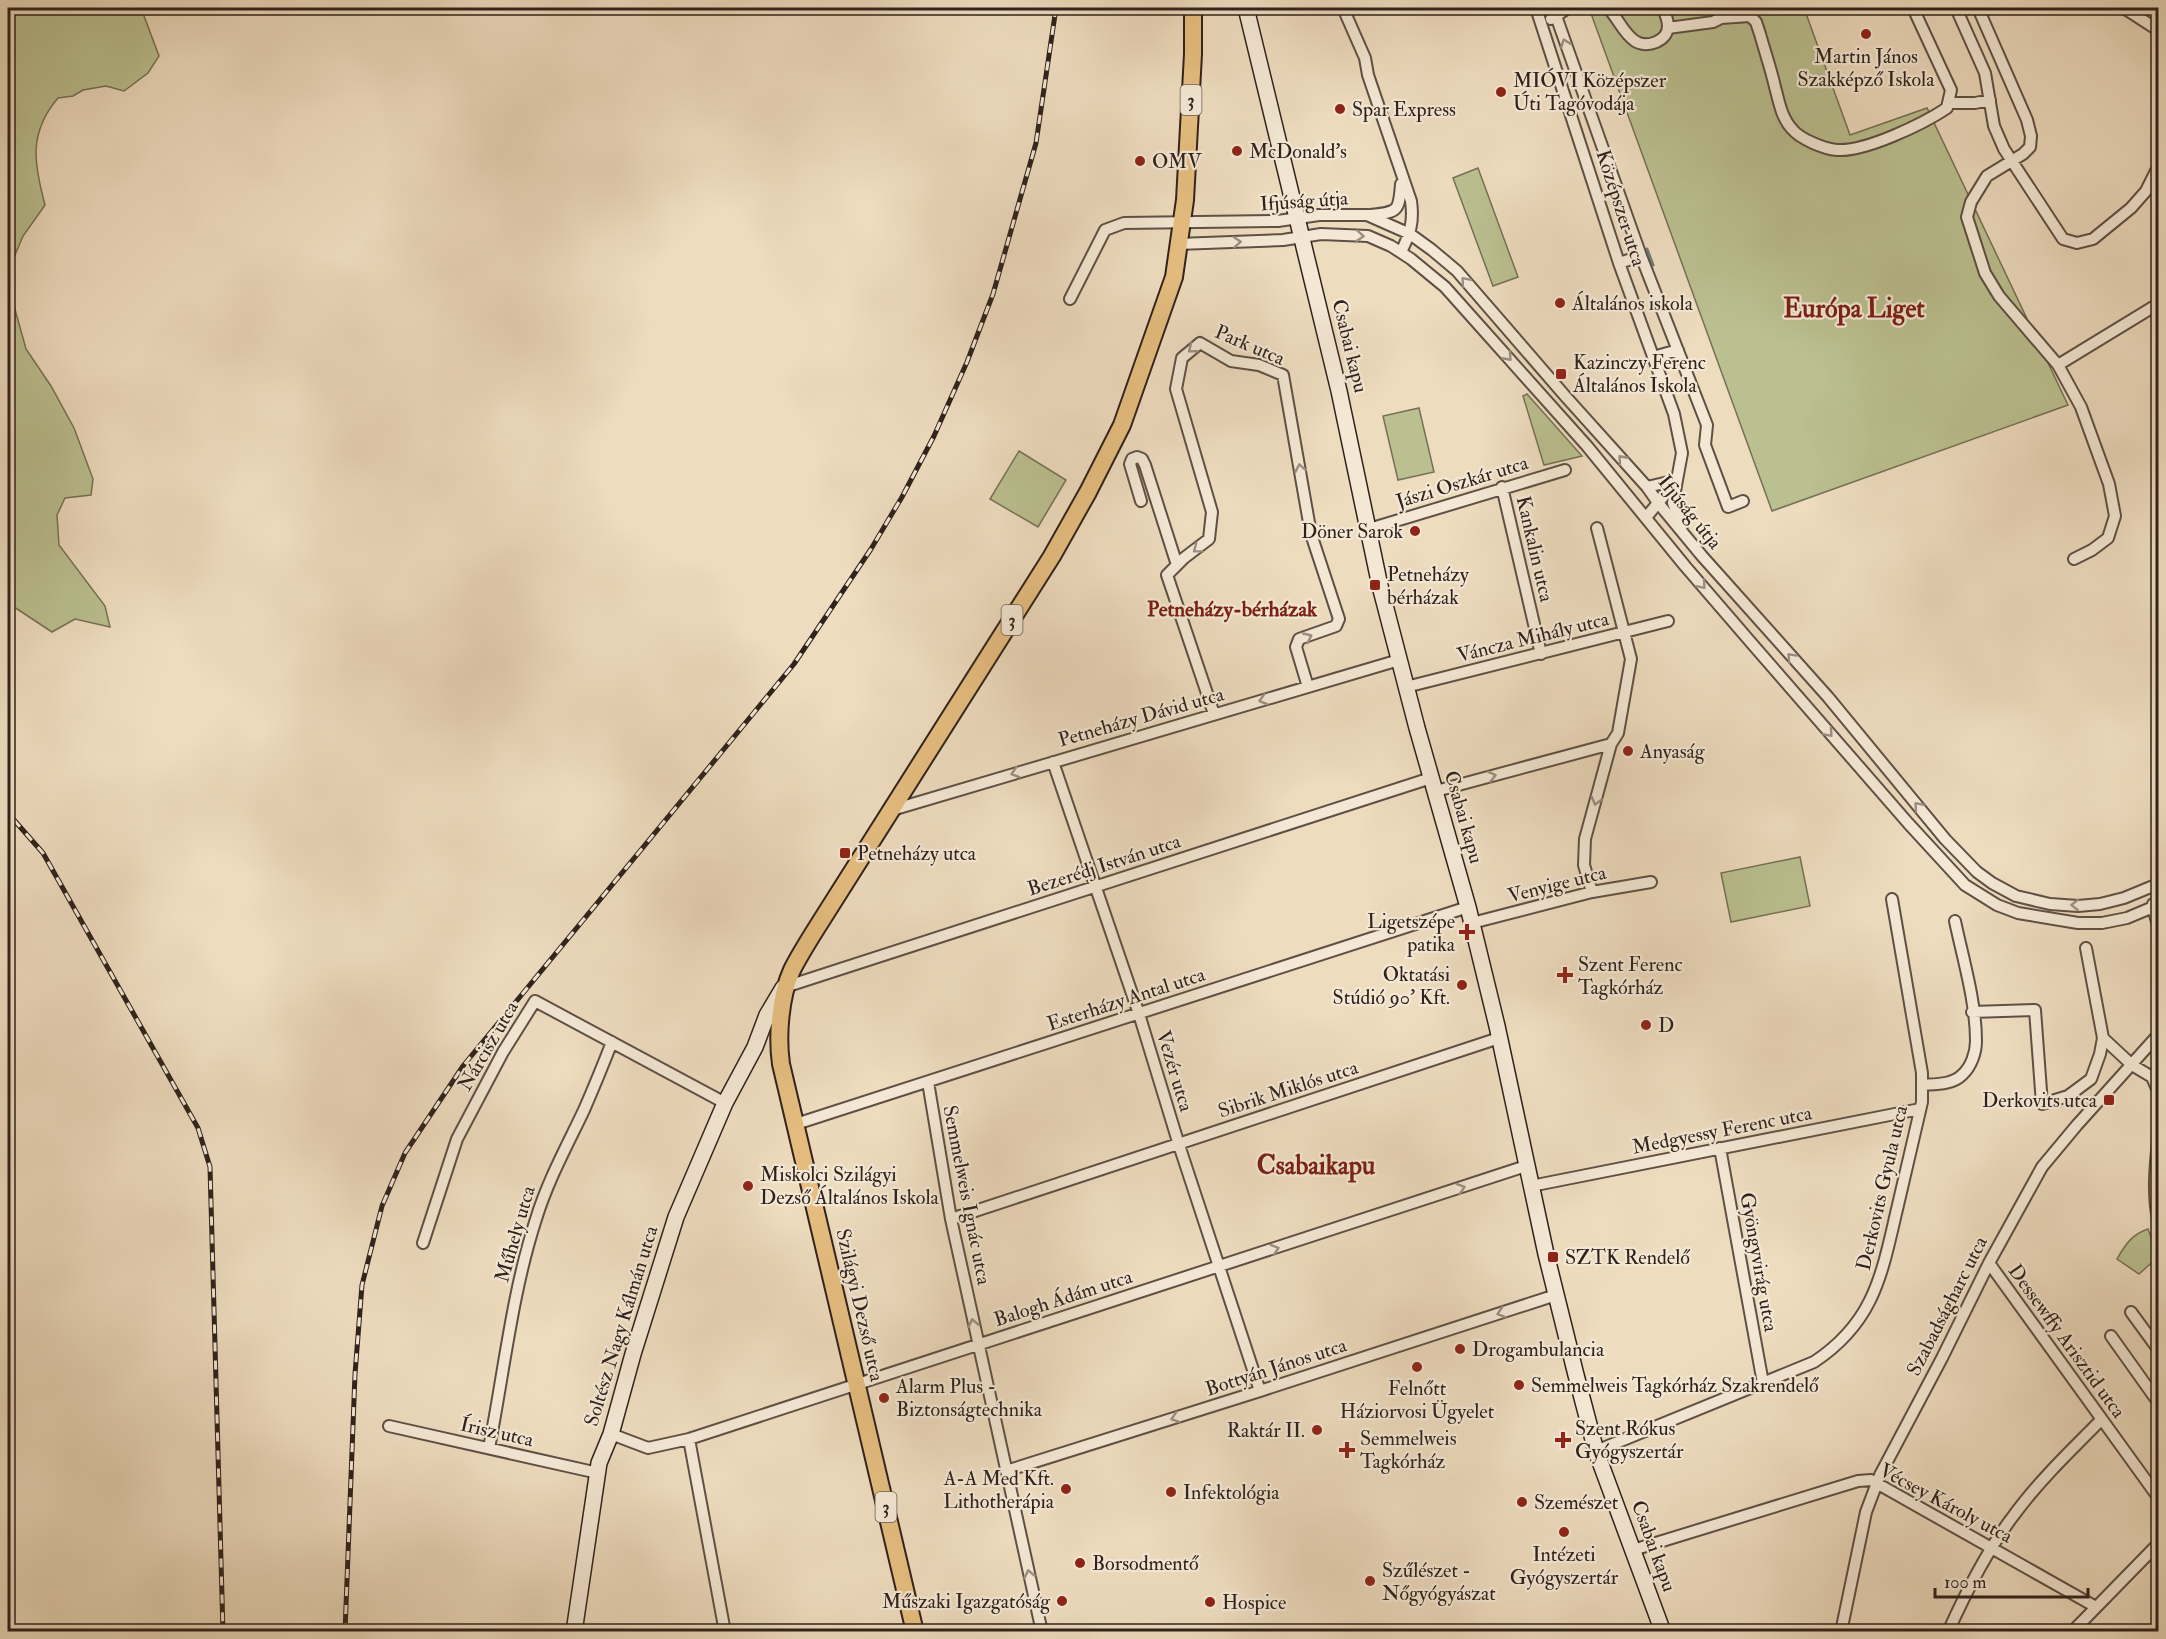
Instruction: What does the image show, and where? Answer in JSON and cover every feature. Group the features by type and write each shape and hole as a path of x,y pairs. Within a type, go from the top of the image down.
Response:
{"main road":[{"name":"3","path":"790,979 821,921 1052,556 1122,425 1174,277 1188,157 1193,8"},
{"name":"Szilágyi Dezső utca","path":"790,979 780,1027 781,1064 915,1632"}],"street":[{"name":"Csabai kapu","path":"1246,8 1339,391 1380,586 1472,923 1530,1186 1596,1451 1663,1632"},
{"path":"1343,8 1365,58 1411,201 1413,217 1410,234 1401,252"},
{"name":"Középszer utca","path":"1536,8 1619,263 1674,414 1682,453 1677,480 1648,515"},
{"path":"1542,23 1568,8"},
{"path":"1608,8 1622,28 1635,41 1644,45 1656,43 1664,36 1668,28 1664,8"},
{"path":"1668,28 1713,22 1721,18 1750,16 1756,22 1760,34 1781,111 1792,130 1817,145 1837,150 1855,148 1883,139 1928,121 1947,108 1951,90 1913,8"},
{"path":"1956,8 1985,73 1995,126 2004,149 2063,238 2076,243 2093,239 2131,208 2146,191 2158,167"},
{"path":"1978,8 2027,120 2031,136 2030,147 2023,154 1987,176 1971,202 1967,217 1973,240 1985,273 1999,296 2058,365 2088,422 2109,484 2115,516 2108,538 2092,550 2074,559"},
{"path":"2124,8 2158,30"},
{"name":"Középszer utca","path":"1556,16 1646,270 1707,424 1705,445 1728,507 1743,501"},
{"path":"1948,103 1975,103 1990,100"},
{"path":"1370,215 1392,212 1398,207 1401,201 1402,178"},
{"name":"Ifjúság útja","path":"1070,299 1105,230 1124,223 1278,221 1319,214 1370,215 1410,234 1457,271 1647,487 1772,637 1828,697 1945,838 1977,872 2016,896 2050,904 2078,906 2100,904 2134,895 2158,884"},
{"name":"Ifjúság útja","path":"1178,244 1280,241 1321,234 1368,236 1401,252 1445,287 1587,446 1685,566 1908,823 1965,885 1997,905 2018,913 2068,922 2102,923 2127,918 2156,902"},
{"path":"1619,263 1641,256"},
{"path":"2058,365 2158,304"},
{"name":"Park utca","path":"1177,565 1209,539 1212,512 1176,389 1182,358 1200,343 1231,361 1259,366 1283,375 1311,534 1339,619 1336,626 1299,639 1296,647 1308,687"},
{"path":"1653,357 1678,350"},
{"path":"1141,501 1130,464 1132,459 1137,458 1142,459 1146,465 1177,565 1167,575 1214,714"},
{"name":"Jászi Oszkár utca","path":"1369,529 1566,470"},
{"path":"1647,487 1677,480 1673,503 1686,535"},
{"name":"Kankalin utca","path":"1502,488 1540,654"},
{"name":"Ifjúság útja","path":"1625,492 1648,515 1685,560 1685,566"},
{"path":"1592,892 1584,865 1585,839 1611,744 1617,733 1630,659 1598,528"},
{"name":"Váncza Mihály utca","path":"1406,687 1668,621"},
{"name":"Petneházy Dávid utca","path":"892,810 1399,660"},
{"name":"Bezerédj István utca","path":"790,979 1434,785 1611,744"},
{"name":"Vezér utca","path":"1053,762 1139,1014 1179,1145 1260,1392"},
{"name":"Venyige utca","path":"1472,923 1592,892 1651,882"},
{"path":"2134,895 2156,902 2158,925"},
{"name":"Derkovits Gyula utca","path":"1596,1451 1814,1362 1830,1351 1863,1313 1880,1279 1920,1109 1922,1085 1922,1073 1892,899"},
{"name":"Esterházy Antal utca","path":"796,1124 1468,907"},
{"name":"Derkovits Gyula utca","path":"1922,1085 1952,1082 1962,1076 1972,1062 1976,1043 1955,921"},
{"path":"1972,1011 2035,1010 2042,1104 2068,1096 2091,1079 2103,1038 2086,948"},
{"name":"Soltész Nagy Kálmán utca","path":"574,1632 599,1463 611,1434 633,1354 676,1217 725,1102 755,1047 767,1016 790,979"},
{"name":"Nárcisz utca","path":"423,1243 457,1139 504,1052 535,1001 725,1102"},
{"name":"Soltész Nagy Kálmán utca","path":"755,1047 780,1027"},
{"name":"Szabadságharc utca","path":"1841,1632 1866,1512 1877,1482 1989,1263 2042,1167 2158,1035"},
{"name":"Sibrik Miklós utca","path":"951,1219 1499,1038"},
{"path":"2103,1038 2132,1065 2152,1077 2158,1091"},
{"name":"Műhely utca","path":"489,1448 513,1309 535,1221 549,1181 583,1111 612,1042"},
{"name":"Semmelweis Ignác utca","path":"928,1082 951,1219 1042,1632"},
{"name":"Medgyessy Ferenc utca","path":"1530,1186 1920,1109"},
{"path":"2158,1142 2154,1181 2158,1220"},
{"name":"Gyöngyvirág utca","path":"1720,1148 1763,1383"},
{"name":"Balogh Ádám utca","path":"611,1434 648,1449 689,1439 1526,1166"},
{"name":"Dessewffy Arisztid utca","path":"1989,1263 2158,1497"},
{"name":"Bottyán János utca","path":"1006,1471 1260,1392 1556,1295"},
{"path":"2131,1312 2158,1349"},
{"path":"2111,1336 2158,1402"},
{"path":"1948,1632 1992,1548 2013,1515 2101,1420"},
{"name":"Írisz utca","path":"389,1426 598,1473"},
{"path":"689,1439 725,1632"},
{"name":"Vécsey Károly utca","path":"1633,1550 1858,1481 1871,1480 2096,1606"},
{"path":"2072,1632 2158,1544"}],"green space":[{"path":"8,8 141,8 159,56 148,73 124,91 106,86 83,90 73,96 58,98 48,111 38,136 36,149 38,176 45,205 23,236 10,267 13,302 26,349 51,386 74,428 93,479 91,495 65,498 57,515 59,545 105,606 110,627 75,619 52,632 8,603"},
{"name":"Európa Liget","path":"1589,8 1804,8 1850,135 1927,108 2068,405 1772,511"},
{"path":"1478,168 1518,277 1493,286 1453,178"},
{"path":"1527,394 1582,456 1544,465 1523,396"},
{"path":"1419,408 1434,472 1398,480 1383,416"},
{"path":"1019,451 1066,480 1038,527 990,499"},
{"path":"1800,857 1810,906 1731,922 1721,873"},
{"path":"2148,1229 2158,1257 2139,1274 2117,1259 2130,1241"}],"waterway":[{"path":"1647,249 1653,265"}],"railway":[{"path":"345,1632 355,1374 362,1285 382,1206 405,1153 463,1066 794,664 871,549 902,497 934,436 967,362 993,294 1036,143 1056,8"},
{"path":"14,820 43,853 198,1128 210,1167 223,1632"}],"place":[{"name":"Martin János Szakképző Iskola","path":"1866,34"},
{"name":"MIÓVI Középszer Úti Tagóvodája","path":"1501,92"},
{"name":"Spar Express","path":"1340,109"},
{"name":"McDonald's","path":"1237,151"},
{"name":"OMV","path":"1140,161"},
{"name":"Általános iskola","path":"1560,303"},
{"name":"Kazinczy Ferenc Általános Iskola","path":"1561,374"},
{"name":"Döner Sarok","path":"1415,531"},
{"name":"Petneházy bérházak","path":"1375,585"},
{"name":"Anyaság","path":"1628,751"},
{"name":"Petneházy utca","path":"845,853"},
{"name":"Ligetszépe patika","path":"1467,932"},
{"name":"Szent Ferenc Tagkórház","path":"1565,975"},
{"name":"Oktatási Stúdió 90' Kft.","path":"1462,985"},
{"name":"D","path":"1646,1025"},
{"name":"Derkovits utca","path":"2109,1100"},
{"name":"Miskolci Szilágyi Dezső Általános Iskola","path":"748,1186"},
{"name":"SZTK Rendelő","path":"1553,1257"},
{"name":"Drogambulancia","path":"1460,1349"},
{"name":"Felnőtt Háziorvosi Ügyelet","path":"1417,1367"},
{"name":"Semmelweis Tagkórház Szakrendelő","path":"1519,1385"},
{"name":"Alarm Plus - Biztonságtechnika","path":"884,1398"},
{"name":"Raktár II.","path":"1317,1430"},
{"name":"Szent Rókus Gyógyszertár","path":"1563,1440"},
{"name":"Semmelweis Tagkórház","path":"1347,1450"},
{"name":"A-A Med Kft. Lithotherápia","path":"1066,1489"},
{"name":"Infektológia","path":"1171,1492"},
{"name":"Szemészet","path":"1522,1502"},
{"name":"Intézeti Gyógyszertár","path":"1564,1532"},
{"name":"Borsodmentő","path":"1080,1563"},
{"name":"Szűlészet - Nőgyógyászat","path":"1370,1581"},
{"name":"Műszaki Igazgatóság","path":"1062,1601"},
{"name":"Hospice","path":"1210,1602"}],"district":[{"name":"Európa Liget","path":"1854,309"},
{"name":"Petneházy-bérházak","path":"1232,609"},
{"name":"Csabaikapu","path":"1316,1166"}]}
